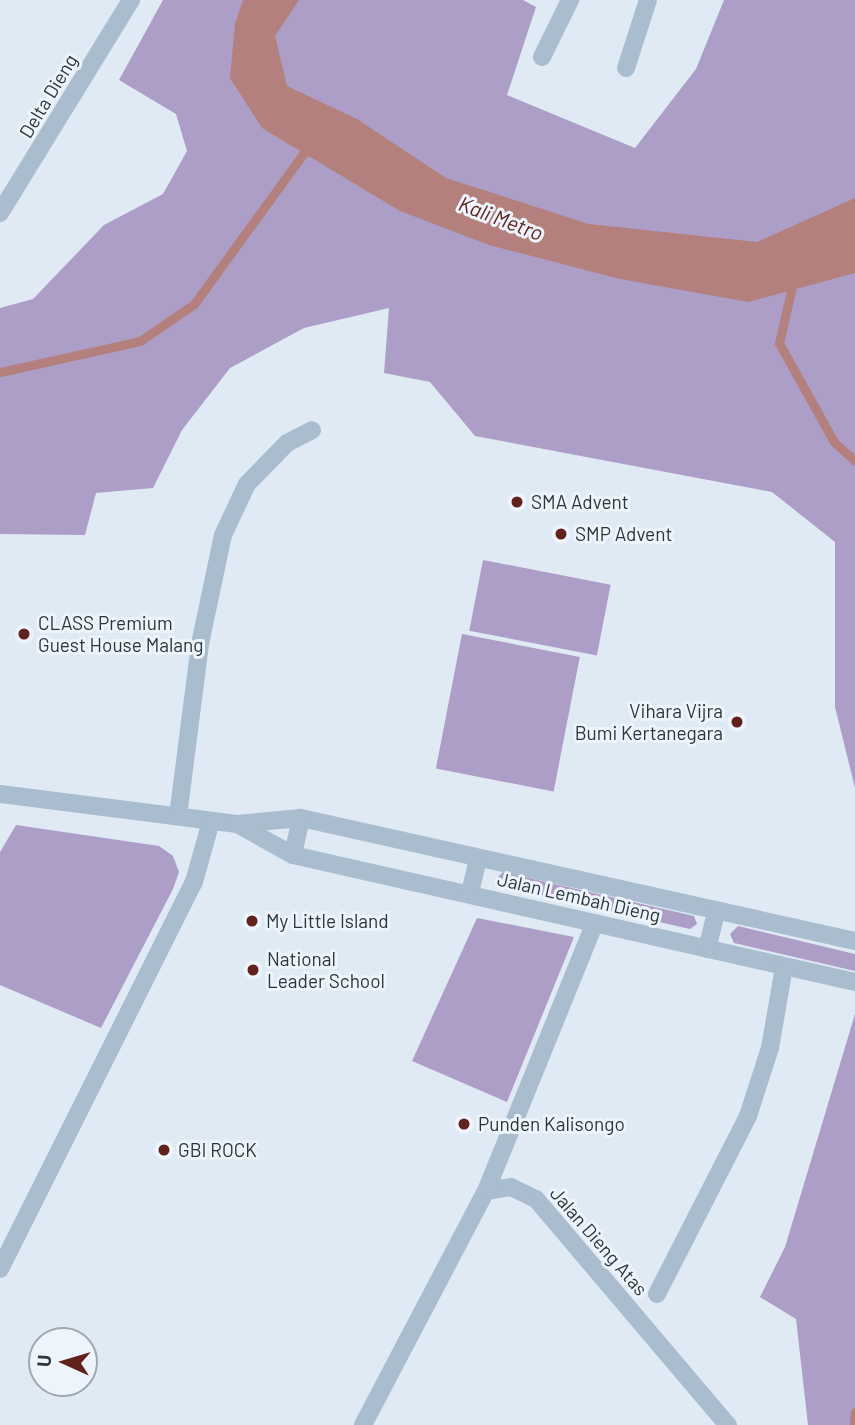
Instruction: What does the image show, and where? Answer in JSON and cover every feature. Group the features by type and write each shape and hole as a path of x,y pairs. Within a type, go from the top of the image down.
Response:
{"street":[{"name":"Delta Dieng","path":"0,213 131,0"},
{"path":"542,57 570,0"},
{"path":"626,68 648,0"},
{"path":"178,816 200,644 223,535 247,484 288,443 312,430"},
{"path":"0,794 237,824 301,818 716,912 855,940"},
{"path":"293,855 301,818"},
{"path":"0,1269 194,882 211,821"},
{"name":"Jalan Lembah Dieng","path":"237,824 293,855 855,982"},
{"path":"470,893 478,858"},
{"path":"707,949 716,912"},
{"path":"363,1425 486,1191 595,923"},
{"path":"657,1294 748,1116 769,1048 784,967"},
{"name":"Jalan Dieng Atas","path":"486,1191 511,1187 536,1199 728,1425"}],"shaded area":[{"path":"163,0 523,0 536,7 507,95 635,148 696,69 724,0 855,0 855,788 835,707 835,542 772,492 475,436 430,382 384,373 389,308 304,328 230,368 182,430 153,488 96,493 85,535 0,534 0,308 33,299 104,225 163,194 187,151 176,114 119,80"},
{"path":"483,560 611,585 597,655 469,631"},
{"path":"462,634 580,657 554,791 436,768"},
{"path":"16,825 159,846 173,856 179,872 173,889 101,1028 0,985 0,852"},
{"path":"503,872 694,916 697,924 690,929 500,886 496,879"},
{"path":"477,918 574,937 507,1102 412,1061"},
{"path":"738,926 855,954 855,971 734,943 730,934"},
{"path":"855,1014 855,1425 808,1425 796,1319 760,1297 785,1247"}],"water":[{"name":"Kali Metro","path":"243,0 299,0 275,36 287,86 357,119 446,178 589,224 757,242 855,198 855,273 748,302 620,279 489,245 400,211 262,128 230,78 235,24"}],"waterway":[{"path":"0,372 140,341 194,304 311,143"},
{"path":"793,282 779,343 834,442 855,461"},
{"path":"854,1425 855,1412"}],"place":[{"name":"SMA Advent","path":"517,502"},
{"name":"SMP Advent","path":"561,534"},
{"name":"CLASS Premium Guest House Malang","path":"24,634"},
{"name":"Vihara Vijra Bumi Kertanegara","path":"737,722"},
{"name":"My Little Island","path":"252,921"},
{"name":"National Leader School","path":"253,970"},
{"name":"Punden Kalisongo","path":"464,1124"},
{"name":"GBI ROCK","path":"164,1150"}]}
